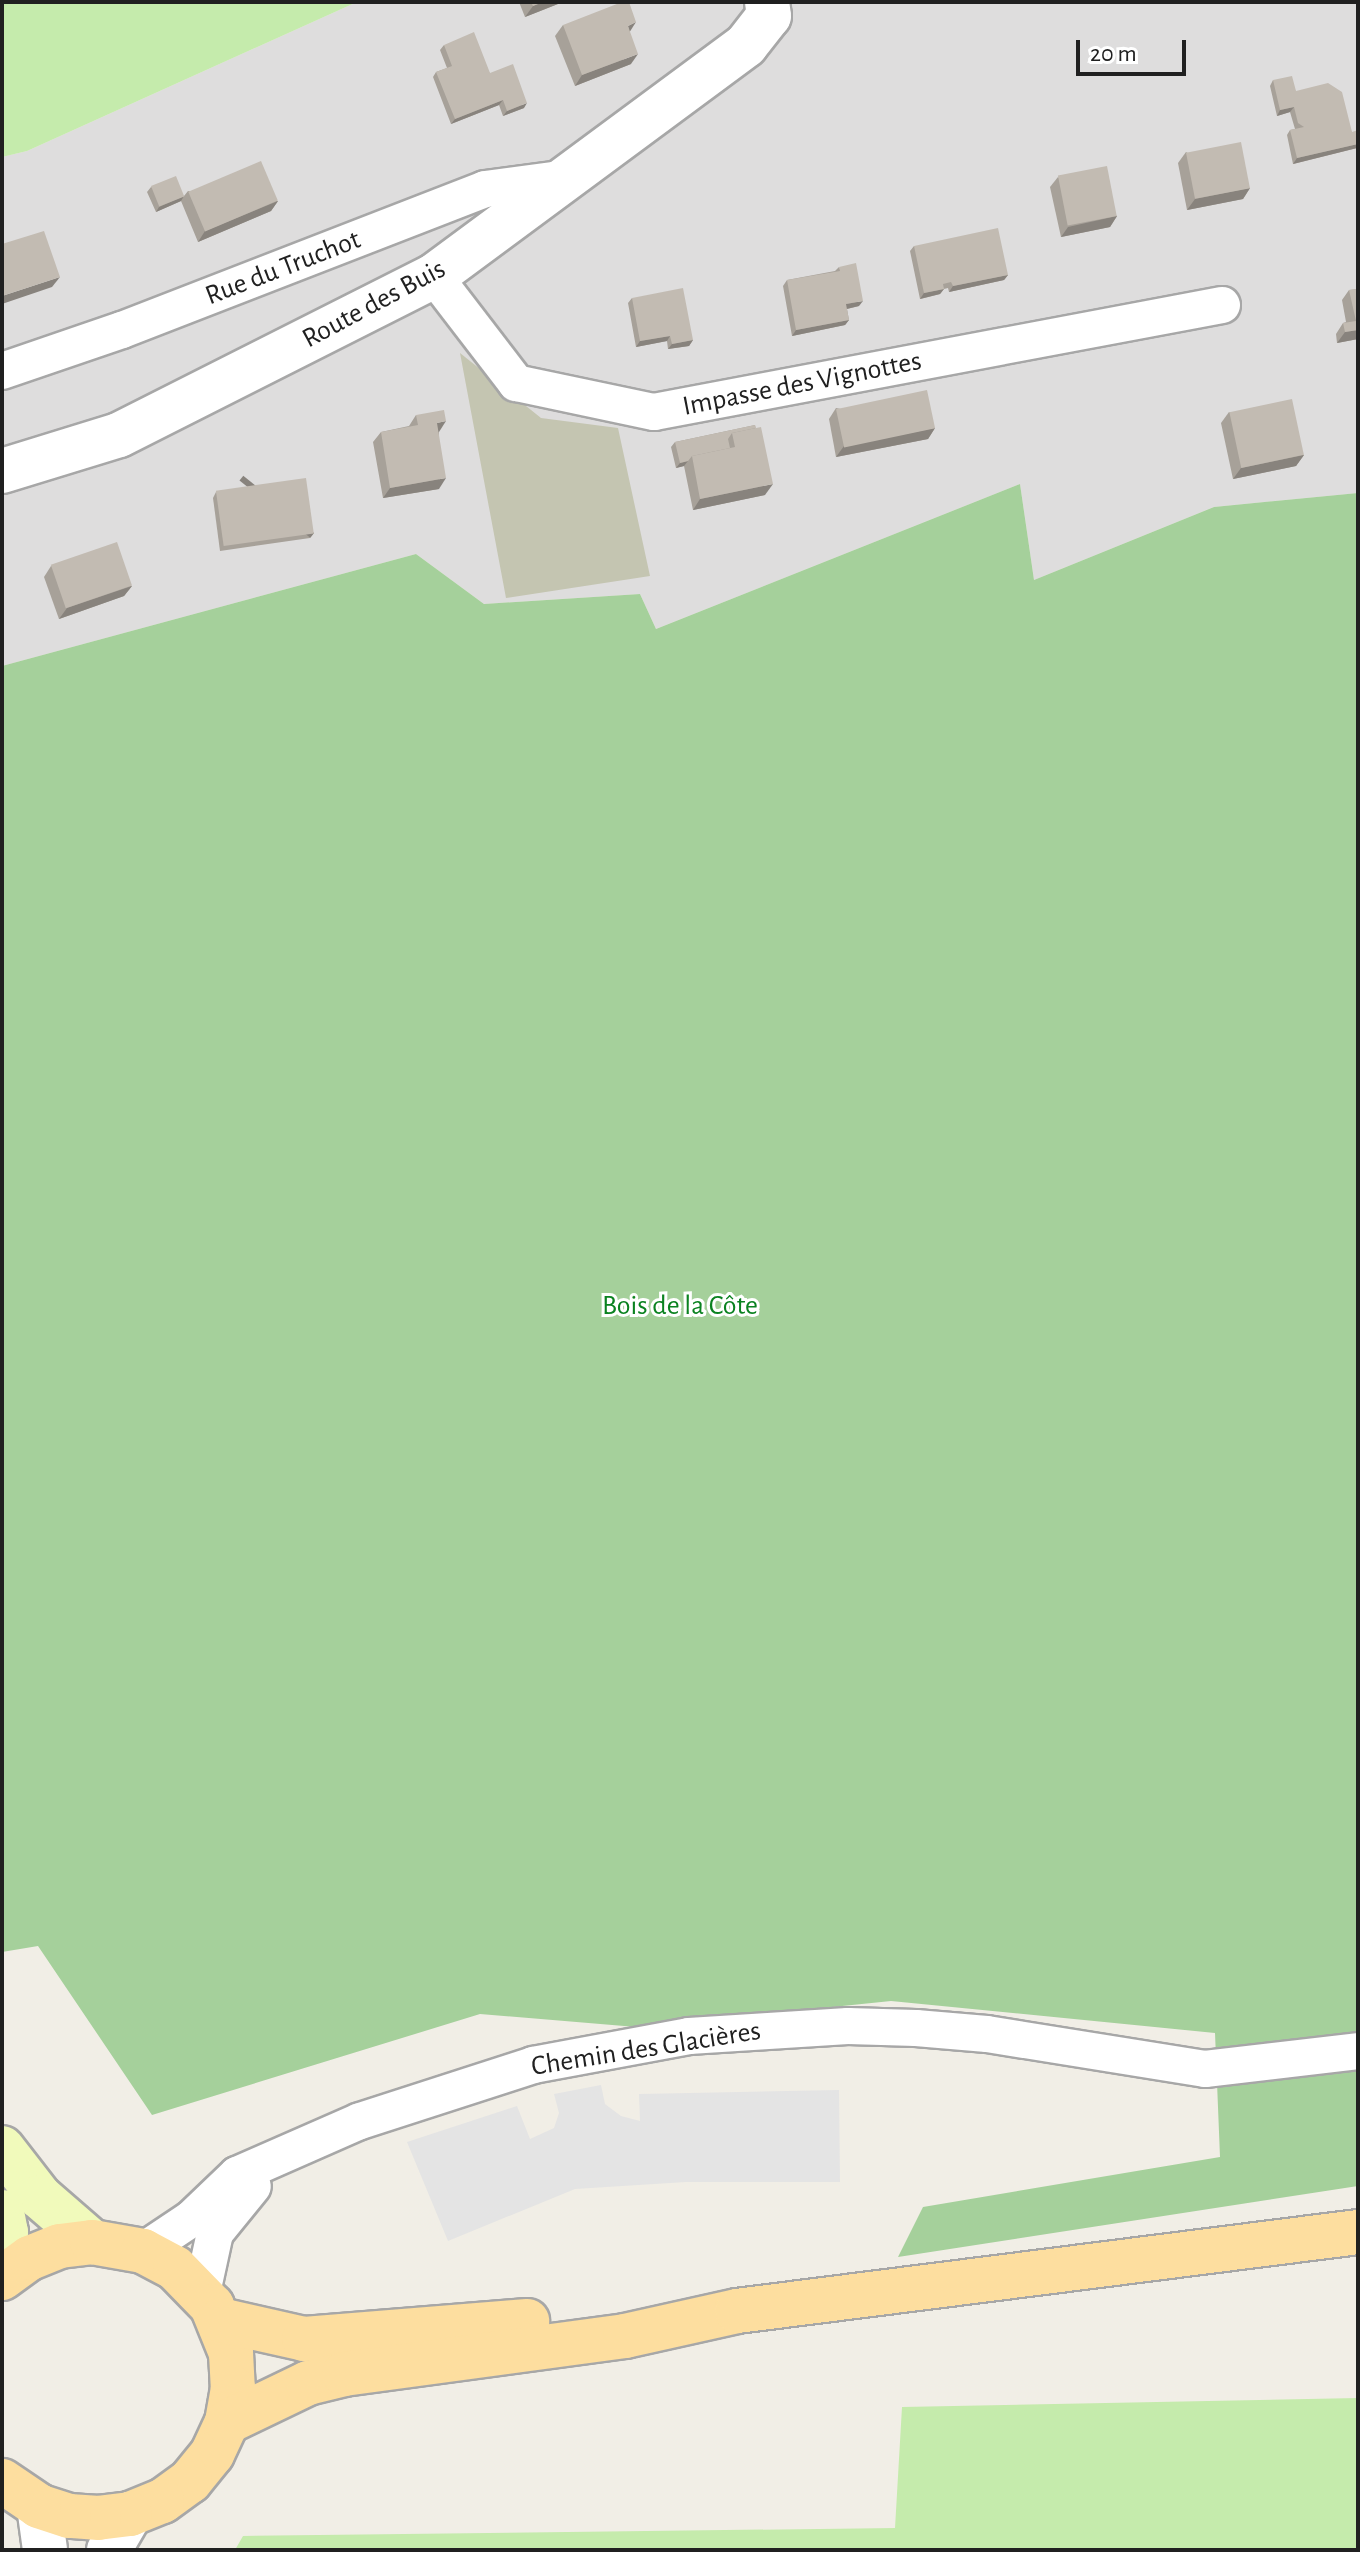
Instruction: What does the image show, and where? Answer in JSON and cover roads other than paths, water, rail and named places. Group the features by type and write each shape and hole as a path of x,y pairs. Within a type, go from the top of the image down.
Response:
{"main road":[{"path":"2,2148 40,2197 92,2242"},
{"path":"2,2212 6,2232 3,2277"},
{"path":"227,2422 308,2383 344,2374 625,2336 737,2311 1358,2232"},
{"path":"2,2481 39,2506 69,2516 99,2518 119,2532 190,2481 212,2454 227,2422 233,2388 231,2353 211,2306 175,2268 143,2251 92,2242 45,2252 3,2277"},
{"path":"211,2306 273,2335 342,2338 624,2312 737,2311"}],"street":[{"name":"Route des Buis","path":"2,471 119,435 434,276 746,45 769,16 767,2"},
{"name":"Rue du Truchot","path":"2,371 122,330 485,189 567,178"},
{"name":"Impasse des Vignottes","path":"434,276 516,383 654,412 1222,305"},
{"name":"Chemin des Glacières","path":"143,2251 191,2219 237,2175 360,2121 506,2073 689,2036 791,2028 916,2028 987,2034 1205,2069 1358,2051"},
{"name":"Chemin des Glacières","path":"211,2306 209,2251 222,2221 283,2157"},
{"path":"39,2506 45,2550"}],"park label":[{"name":"Bois de la Côte","path":"680,1306"}]}
